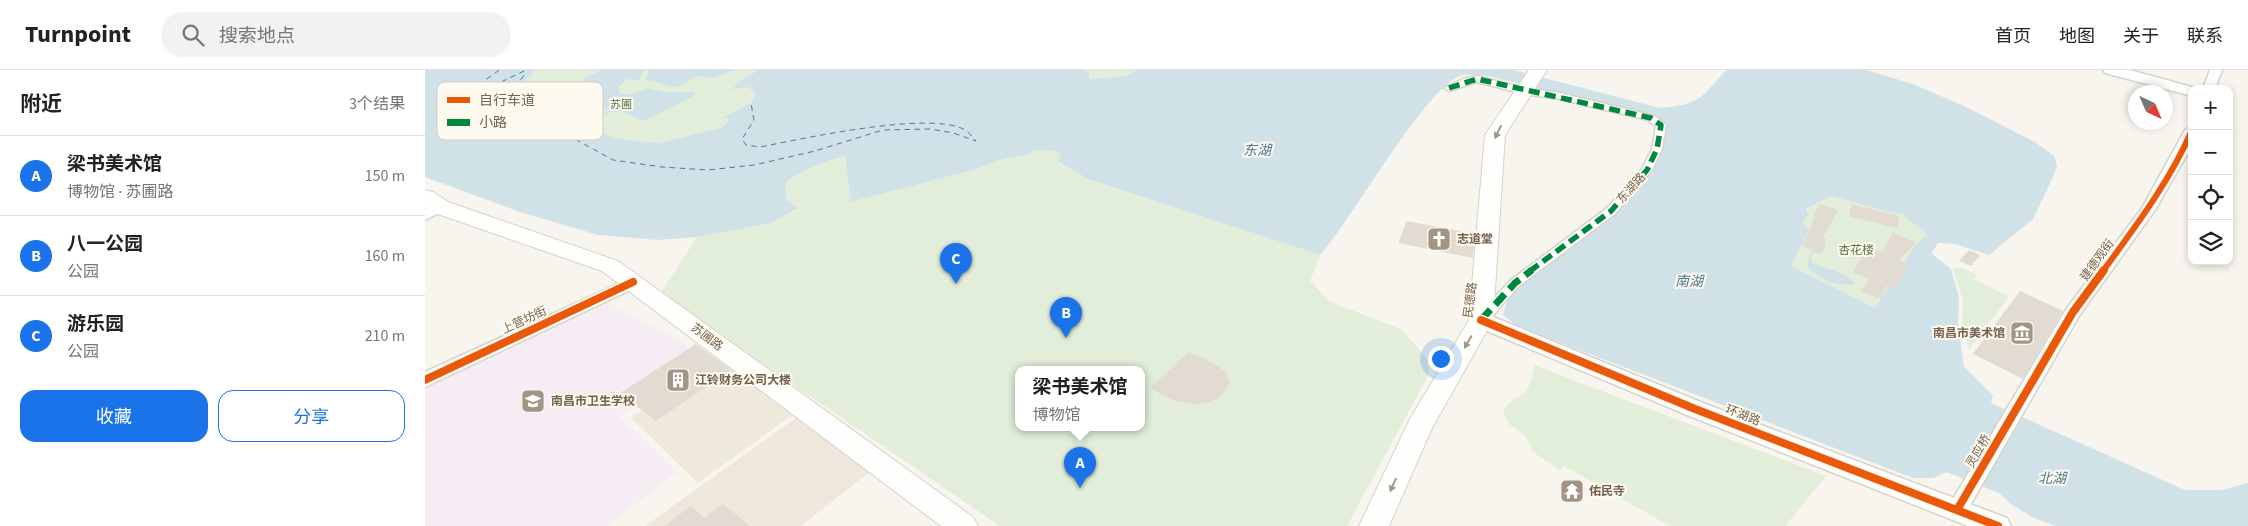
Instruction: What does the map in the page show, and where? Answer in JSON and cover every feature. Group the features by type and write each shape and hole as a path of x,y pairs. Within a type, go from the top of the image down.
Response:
{"main road":[{"name":"民德路","path":"1374,526 1419,426 1481,320 1495,135 1532,76"},
{"name":"苏圃路","path":"430,206 610,266 963,526"}],"street":[{"path":"2111,70 2188,90"},
{"path":"2210,85 2216,70"},
{"name":"东湖路","path":"1449,88 1477,79 1532,76 1560,96 1651,118 1661,125 1657,149 1647,170 1611,211 1515,283 1481,320"},
{"name":"建德观街","path":"2019,403 2073,312 2148,210 2188,139"},
{"name":"上营坊街","path":"425,380 633,282"},
{"name":"环湖路","path":"1481,320 1686,405 1998,526"},
{"name":"灵应桥","path":"1957,510 2019,403"}],"shaded area":[{"name":"南昌市卫生学校","path":"603,300 707,356 619,416 677,472 607,526 425,526 425,385"},
{"path":"720,352 796,412 698,483 631,418"},
{"path":"800,415 871,471 801,526 645,526"}],"green space":[{"name":"苏圃","path":"535,70 649,70 645,79 676,86 682,85 696,76 713,78 738,70 759,70 744,78 732,90 747,87 756,93 751,103 725,116 730,119 723,127 659,143 619,139 603,134 603,82 524,82"},
{"path":"1085,70 1136,70 1126,76 1088,79 1089,73"},
{"path":"1035,150 1054,151 1062,155 1058,163 1088,179 1320,255 1310,281 1330,302 1401,329 1428,360 1429,374 1347,526 1000,526 660,294 697,237 772,223 798,209 787,200 785,183 821,163 845,156 851,202 977,169 996,161 1030,154"},
{"name":"杏花楼","path":"1832,196 1888,212 1902,214 1927,235 1916,244 1875,309 1791,266 1809,229 1801,222 1806,210"},
{"path":"1963,268 1977,275 1974,279 2009,297 1969,350 1962,324 1963,301 1953,269"},
{"path":"1535,365 1826,476 1785,526 1670,526 1564,466 1560,470 1533,452 1525,435 1510,425 1503,413 1509,403 1523,394 1528,388"}],"water":[{"path":"425,70 535,70 524,82 437,82 437,140 603,140 603,134 619,139 659,143 723,127 730,119 724,117 751,103 756,93 747,87 731,90 744,78 759,70 1085,70 1089,73 1089,79 1126,76 1136,70 1513,70 1660,108 1692,102 1699,98 1705,94 1726,70 1866,70 1913,84 1966,107 2035,142 2054,156 2057,166 2033,219 1989,255 1955,244 1939,243 1931,253 1951,269 1959,297 1958,323 1964,367 1993,395 1991,403 2185,490 2222,490 2248,483 2248,526 2055,526 2032,517 2011,504 1999,493 1947,472 1933,478 1913,478 1517,326 1503,315 1509,295 1519,281 1614,210 1653,172 1665,139 1664,125 1652,118 1489,76 1463,75 1448,83 1430,102 1410,127 1320,255 1088,179 1058,162 1061,154 1054,151 1035,150 1030,154 996,161 977,169 851,202 845,156 813,166 785,183 787,200 798,208 772,223 697,237 657,240 598,235 520,212 425,177","holes":["1832,196 1888,212 1902,214 1927,235 1916,244 1875,308 1791,266 1809,229 1802,222 1808,215 1806,209"]},
{"path":"601,70 643,70 639,80 627,79 618,87 620,94 631,94 649,88 663,92 696,92 692,97 644,121 620,111 603,114 612,108 603,109 603,82 582,82 585,78"},
{"path":"649,70 738,70 713,78 696,76 680,86 670,87 645,80"},
{"path":"1822,237 1825,239 1825,250 1819,254 1814,252 1810,260 1812,263 1845,275 1854,283 1852,285 1832,283 1809,270 1810,256"}],"building":[{"path":"1820,204 1838,210 1822,239 1826,240 1821,253 1802,246 1815,216 1813,215"},
{"path":"1851,204 1899,216 1897,228 1849,216"},
{"name":"志道堂","path":"1407,221 1475,234 1473,258 1398,243"},
{"name":"杏花楼","path":"1893,232 1916,243 1899,260 1909,264 1895,289 1887,286 1880,299 1861,292 1869,279 1853,272 1868,247 1882,252"},
{"path":"1969,250 1980,255 1971,266 1959,261"},
{"name":"南昌市美术馆","path":"2020,291 2063,311 2023,379 1973,354"},
{"name":"江铃财务公司大楼","path":"696,344 731,370 656,421 620,393"},
{"path":"1189,352 1206,359 1225,371 1230,382 1222,395 1211,402 1195,404 1175,401 1150,388"},
{"path":"723,504 750,526 664,526 691,506 704,518"}],"ferry route":[{"path":"483,82 499,70"},
{"path":"502,82 524,71 525,74 519,82"},
{"path":"577,140 613,160 662,167 708,170 754,165 815,151 883,130 931,129 953,133 976,141 965,130 948,125 925,123 866,128 760,147 746,145 742,139 754,120 751,103"}],"marked path":[{"path":"1449,88 1477,79 1524,91 1560,96 1651,118 1661,125 1657,149 1647,170 1611,211 1515,283 1481,320"}],"cycle path":[{"path":"1957,510 2073,312 2148,210 2188,139"},
{"path":"425,380 633,282"},
{"path":"1481,320 1695,409 1998,526"}],"place":[{"name":"志道堂","path":"1439,239"},
{"name":"游乐园","path":"956,284"},
{"name":"南昌市美术馆","path":"2022,333"},
{"name":"八一公园","path":"1066,338"},
{"name":"江铃财务公司大楼","path":"678,380"},
{"name":"南昌市卫生学校","path":"533,401"},
{"name":"梁书美术馆","path":"1080,488"},
{"name":"佑民寺","path":"1572,491"}],"water label":[{"name":"东湖","path":"1257,150"},
{"name":"南湖","path":"1689,281"},
{"name":"北湖","path":"2052,478"}]}
